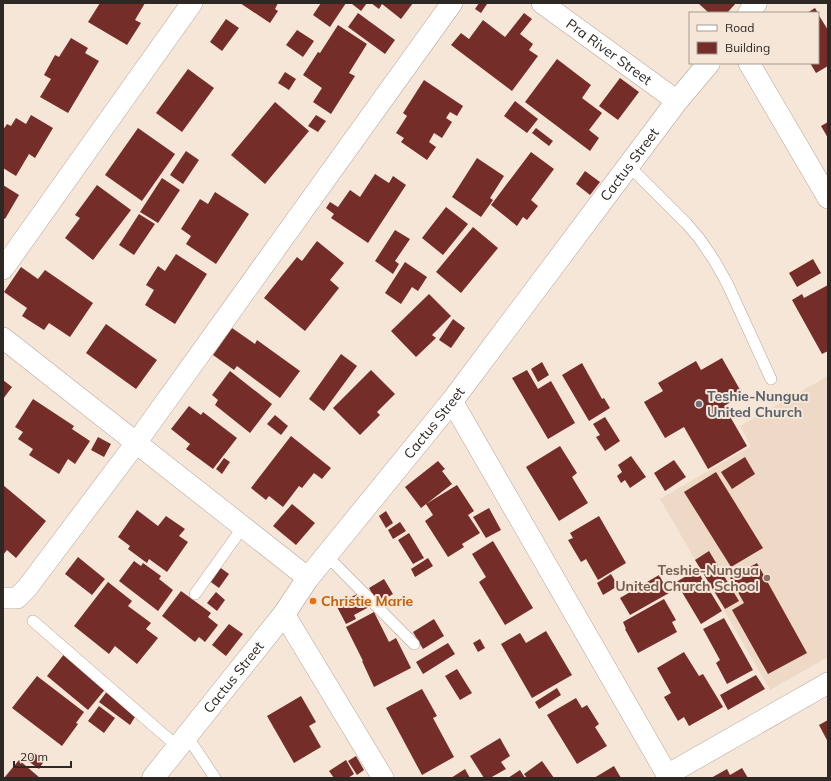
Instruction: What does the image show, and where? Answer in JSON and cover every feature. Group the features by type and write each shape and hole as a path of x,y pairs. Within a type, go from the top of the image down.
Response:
{"street":[{"path":"3,269 192,3"},
{"path":"3,598 17,598 27,588 136,443 452,3"},
{"name":"Pra River Street","path":"542,3 677,101"},
{"path":"750,12 756,3"},
{"name":"Cactus Street","path":"153,778 284,614 308,578 452,401 677,101 708,64"},
{"path":"750,64 828,198"},
{"path":"3,338 308,578"},
{"path":"452,401 668,777 828,683"},
{"path":"284,614 384,778"}],"lane":[{"path":"629,166 686,223 699,238 714,260 727,283 771,379"},
{"path":"195,594 243,527"},
{"path":"326,556 414,644"},
{"path":"33,621 183,741 215,778"}],"shaded area":[{"name":"Teshie-Nungua United Church School","path":"828,376 828,657 770,690 660,499 751,446 740,426"}],"building":[{"path":"100,3 145,3 135,20 141,23 127,45 88,22"},
{"path":"240,3 278,3 275,9 278,11 270,23"},
{"path":"321,3 346,3 330,27 313,15"},
{"path":"367,3 361,11 352,4"},
{"path":"371,3 413,3 401,19 382,4 379,9"},
{"path":"479,3 487,4 481,13 475,9"},
{"path":"698,3 736,3 728,12 708,12"},
{"path":"815,8 817,12 809,12"},
{"path":"358,13 395,40 385,54 348,27"},
{"path":"524,13 532,19 520,34 533,44 529,50 538,56 512,91 451,45 461,33 469,39 483,20 505,37"},
{"path":"819,16 828,30 828,66 816,73 811,64 819,64"},
{"path":"226,19 239,28 222,51 210,42"},
{"path":"338,25 367,44 349,73 355,76 331,114 313,102 322,88 303,75 318,52 320,53"},
{"path":"297,30 314,41 303,57 286,45"},
{"path":"71,38 88,48 85,53 99,61 68,113 40,97 51,79 44,75 55,55 59,57"},
{"path":"557,59 591,85 582,98 602,113 589,130 599,138 590,151 525,102"},
{"path":"188,69 214,88 182,132 156,113"},
{"path":"285,72 296,79 289,90 278,83"},
{"path":"620,78 639,92 618,120 599,106"},
{"path":"424,80 463,106 457,116 450,112 446,118 452,122 442,138 434,133 429,142 436,147 427,160 401,142 404,138 396,133 407,116 403,113"},
{"path":"515,101 538,119 527,133 504,116"},
{"path":"275,102 309,131 265,184 231,155"},
{"path":"31,115 53,128 35,158 29,154 16,176 3,168 3,130 7,124 11,126 16,118 26,124"},
{"path":"316,115 326,121 318,132 308,126"},
{"path":"828,122 828,138 821,126"},
{"path":"138,128 175,154 142,201 105,175"},
{"path":"536,128 553,141 549,146 532,133"},
{"path":"186,151 199,160 183,184 170,175"},
{"path":"531,152 554,169 531,200 538,206 527,220 523,217 517,226 491,205"},
{"path":"477,158 504,176 490,198 493,200 481,217 452,197"},
{"path":"585,171 600,182 590,195 576,184"},
{"path":"375,174 389,183 393,176 406,185 368,243 331,218 334,214 326,208 330,202 338,207 350,190 360,197"},
{"path":"162,178 180,190 158,223 140,212"},
{"path":"3,185 19,195 5,219 3,218"},
{"path":"97,185 131,210 93,260 65,238 80,218 75,215"},
{"path":"215,192 249,214 216,264 186,244 191,236 181,229 200,199 208,204"},
{"path":"446,207 468,224 443,255 422,238"},
{"path":"139,214 155,224 134,255 119,245"},
{"path":"473,227 498,248 461,293 436,272"},
{"path":"395,230 410,239 395,261 399,264 393,274 375,261"},
{"path":"317,241 344,263 330,280 339,288 305,331 264,298 297,257 302,261"},
{"path":"176,254 207,274 175,324 145,305 154,290 146,285 158,266 165,271"},
{"path":"813,259 821,273 797,287 789,273"},
{"path":"405,262 427,277 418,291 412,287 401,304 385,293"},
{"path":"21,267 38,279 45,270 93,303 70,337 49,323 44,330 22,316 27,308 4,292"},
{"path":"828,285 828,351 822,354 792,300 802,294 804,298"},
{"path":"429,294 451,316 432,335 436,338 416,357 391,331"},
{"path":"453,319 465,328 451,348 439,340"},
{"path":"106,324 157,360 136,389 86,353"},
{"path":"232,328 255,344 257,340 300,371 280,398 237,366 234,370 213,355"},
{"path":"341,354 357,366 324,411 309,399"},
{"path":"722,358 743,395 724,406 747,446 708,469 684,427 665,438 644,402 663,391 658,383 696,361 701,370"},
{"path":"542,362 549,375 538,382 531,369"},
{"path":"582,363 602,399 604,398 610,408 589,421 562,375"},
{"path":"371,370 395,394 377,412 380,415 360,435 333,408"},
{"path":"527,370 538,389 551,381 575,423 548,439 512,378"},
{"path":"230,371 272,404 250,433 215,405 218,400 212,395"},
{"path":"3,380 12,387 3,399"},
{"path":"33,399 74,426 72,429 90,441 75,464 68,459 59,474 29,455 33,449 18,439 23,432 15,427"},
{"path":"189,406 201,415 203,412 237,438 213,469 186,449 190,444 171,429"},
{"path":"275,415 288,426 281,435 267,424"},
{"path":"605,417 620,441 605,451 596,437 600,435 593,424"},
{"path":"291,436 331,468 322,479 314,473 302,488 299,486 283,507 269,496 266,500 251,488"},
{"path":"98,437 111,444 104,457 91,450"},
{"path":"560,446 577,473 572,477 588,503 559,521 526,467"},
{"path":"631,456 646,477 630,488 625,480 621,483 617,476 622,472 618,465"},
{"path":"745,457 755,474 732,489 721,472"},
{"path":"224,458 230,462 222,474 216,469"},
{"path":"674,460 686,477 665,491 654,473"},
{"path":"438,461 445,469 442,471 452,484 421,508 405,487"},
{"path":"716,472 763,548 731,567 684,492"},
{"path":"3,485 46,521 16,558 7,550 3,555"},
{"path":"457,485 474,511 468,515 480,533 462,544 464,547 448,557 425,521 433,515 426,504"},
{"path":"292,504 315,523 296,545 273,526"},
{"path":"489,508 501,530 486,538 473,517"},
{"path":"137,510 158,526 166,516 185,529 179,536 188,542 167,572 149,559 147,563 128,549 130,546 118,537"},
{"path":"386,511 393,523 386,528 379,516"},
{"path":"599,516 626,563 598,580 586,559 581,562 568,540 573,538 570,533"},
{"path":"400,522 406,531 393,539 388,530"},
{"path":"409,533 424,558 413,564 398,540"},
{"path":"493,541 533,608 505,625 479,582 486,577 472,554"},
{"path":"709,551 739,601 725,609 695,560"},
{"path":"78,557 105,579 92,595 65,574"},
{"path":"428,558 433,566 415,577 411,569"},
{"path":"134,561 141,566 143,563 161,576 159,579 173,590 158,611 119,581"},
{"path":"757,563 807,653 768,674 732,610 744,603 730,578"},
{"path":"218,566 229,574 219,588 208,580"},
{"path":"697,570 722,611 701,624 676,582"},
{"path":"611,574 618,586 603,595 597,583"},
{"path":"659,575 669,593 630,615 620,598"},
{"path":"384,579 393,594 378,603 369,588"},
{"path":"108,582 132,601 128,606 151,623 146,629 158,638 137,664 115,646 109,654 74,626"},
{"path":"181,591 211,613 208,617 218,625 205,642 199,637 195,642 162,616"},
{"path":"216,592 225,600 217,611 207,603"},
{"path":"361,592 369,607 354,615 356,619 346,624 336,605"},
{"path":"664,599 676,620 672,622 677,632 638,653 625,629 623,622"},
{"path":"374,612 389,642 396,638 411,668 374,687 346,627"},
{"path":"724,618 753,670 727,684 716,663 720,660 703,629"},
{"path":"434,619 444,636 423,649 413,632"},
{"path":"229,624 243,634 226,656 212,645"},
{"path":"546,631 572,675 532,698 501,644 520,633 526,643"},
{"path":"480,639 485,648 478,652 473,643"},
{"path":"448,643 455,654 423,674 416,662"},
{"path":"684,652 699,676 703,674 723,707 689,726 684,717 678,721 664,697 671,693 657,668"},
{"path":"65,653 107,687 88,710 47,676"},
{"path":"457,669 472,693 460,700 445,676"},
{"path":"756,675 765,689 728,710 720,695"},
{"path":"37,676 84,712 76,723 78,724 62,746 12,708"},
{"path":"557,688 561,695 539,709 535,702"},
{"path":"422,689 437,716 433,718 454,757 422,775 386,708"},
{"path":"108,690 138,712 130,725 99,702"},
{"path":"301,696 316,722 309,726 321,747 294,763 267,716"},
{"path":"576,698 582,708 587,705 599,724 595,727 607,746 577,764 547,715"},
{"path":"99,706 115,718 104,733 88,721"},
{"path":"828,720 828,742 819,725"},
{"path":"500,738 510,756 501,762 506,769 490,778 484,778 470,756"},
{"path":"34,753 44,761 39,769 28,761"},
{"path":"356,756 364,770 357,775 348,761"},
{"path":"19,760 40,778 4,778"},
{"path":"346,760 354,774 348,778 334,778 329,771"},
{"path":"542,761 554,778 527,778 524,774"},
{"path":"614,766 621,778 594,778"},
{"path":"742,768 748,778 711,778 727,769 730,775"},
{"path":"465,769 470,778 451,778"},
{"path":"520,770 525,778 508,778"}],"place":[{"name":"Teshie-Nungua United Church","path":"699,404"},
{"name":"Teshie-Nungua United Church School","path":"767,578"},
{"name":"Christie Marie","path":"313,601"}]}
